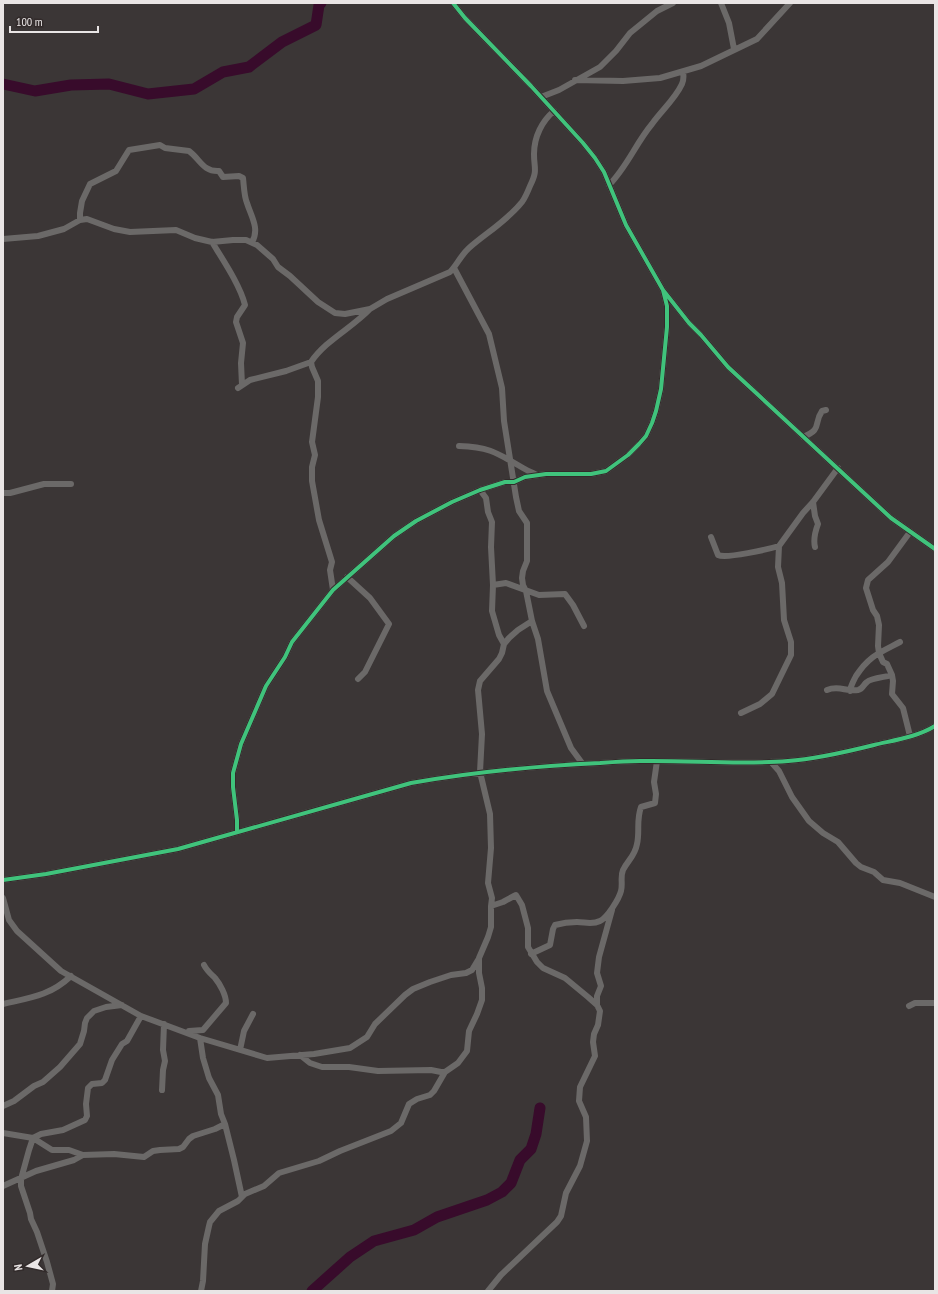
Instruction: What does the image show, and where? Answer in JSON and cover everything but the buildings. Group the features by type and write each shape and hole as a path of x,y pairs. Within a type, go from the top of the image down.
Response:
{"street":[{"path":"453,3 465,18 584,143 604,172 626,225 663,290 689,323 728,367 891,518 935,549"},
{"path":"541,97 558,90 600,67 616,52 630,33 657,10 673,3"},
{"path":"721,3 729,23 734,49"},
{"path":"575,80 623,81 660,78 712,62 734,49 757,39 790,3"},
{"path":"609,185 617,177 652,124 668,106 684,78 683,72"},
{"path":"212,242 232,275 245,305 237,317 236,322 242,343 240,386 250,380 286,371 311,362 340,332 360,319 370,309 387,299 435,279 454,268 468,248 489,233 522,202 536,172 534,154 539,131 554,111"},
{"path":"80,220 82,201 90,184 116,171 129,150 160,144 165,148 189,151 204,167 214,171 219,171 222,177 239,176 243,178 247,203 252,213 256,234 252,242"},
{"path":"3,239 43,235 64,229 80,220 91,220 114,229 130,232 176,230 195,238 212,242 239,240 252,242 273,259 278,267 318,302 335,313 345,314 370,309"},
{"path":"454,268 489,334 502,388 504,421 509,459 519,511 527,523 526,561 522,578 541,652 547,691 571,748 582,763"},
{"path":"237,832 233,787 234,773 241,744 266,686 285,657 292,642 333,590 406,527 452,502 480,490 506,482 514,482 525,477 546,474 591,474 606,471 628,455 646,436 656,411 661,389 667,327 667,306 663,290"},
{"path":"311,362 318,382 312,442 315,455 312,468 312,481 319,520 332,562 330,570 333,590"},
{"path":"803,437 812,433 816,427 819,415 822,411 826,410"},
{"path":"459,446 475,446 485,448 509,459 524,469 537,475"},
{"path":"741,713 750,707 760,704 772,694 791,654 791,642 784,620 782,583 778,567 779,546 838,468"},
{"path":"3,493 10,493 44,484 71,484"},
{"path":"480,490 486,498 488,512 492,522 492,611 499,635 504,644"},
{"path":"813,502 818,524 815,533 815,547"},
{"path":"910,532 888,562 872,577 866,588 879,625 879,653 883,662 887,664 892,675 892,694 903,708 910,736"},
{"path":"711,537 718,555 721,556 737,555 779,546"},
{"path":"347,577 370,598 390,624 365,672 358,679"},
{"path":"493,585 506,583 539,595 565,594 573,605 584,626"},
{"path":"3,898 9,920 16,932 56,968 141,1016 185,1031 200,1038 267,1058 300,1056 350,1048 367,1037 375,1024 413,989 451,975 466,973 472,970 479,958 490,932 490,906 492,898 488,883 491,848 490,814 480,772 482,743 481,716 478,697 479,684 499,660 504,644 518,630 532,621"},
{"path":"850,691 851,684 863,666 879,653 900,642"},
{"path":"827,690 837,687 850,691 860,690 870,680 892,675"},
{"path":"3,880 46,874 164,852 205,842 411,783 480,772 582,763 638,760 754,763 822,757 910,736 935,726"},
{"path":"531,954 550,945 555,925 577,922 595,923 605,918 613,906 621,891 621,876 623,870 632,858 637,844 638,816 641,808 655,803 656,800 654,782 657,761"},
{"path":"771,762 779,771 792,797 809,821 823,833 838,842 856,863 861,867 874,872 883,880 900,883 935,897"},
{"path":"488,1291 501,1275 561,1216 566,1193 580,1166 587,1141 588,1127 586,1117 579,1101 580,1087 595,1056 593,1042 600,1017 600,1011 597,1005 565,978 543,968 531,954 528,947 528,924 518,898 514,896 503,902 490,906"},
{"path":"597,1005 597,996 600,986 597,973 599,957 613,906"},
{"path":"201,1291 205,1244 210,1222 219,1211 238,1201 245,1194 264,1186 279,1173 319,1161 391,1131 401,1123 409,1104 430,1094 445,1072 458,1063 467,1051 469,1031 482,1000 479,958"},
{"path":"185,1031 195,1032 202,1030 226,1003 226,999 216,979 204,966"},
{"path":"3,1004 32,998 54,988 70,976"},
{"path":"909,1006 915,1003 935,1003"},
{"path":"3,1106 14,1101 34,1086 43,1082 60,1067 80,1044 87,1018 94,1011 106,1007 122,1005"},
{"path":"240,1050 244,1031 253,1014"},
{"path":"52,1291 53,1284 21,1186 21,1179 34,1138 41,1134 67,1128 85,1120 88,1116 86,1104 88,1088 92,1084 102,1083 105,1080 112,1060 122,1044 127,1041 141,1016"},
{"path":"162,1090 162,1070 165,1061 163,1050 164,1024"},
{"path":"202,1030 215,1042"},
{"path":"200,1038 203,1058 209,1078 218,1095 221,1114 225,1124 242,1197"},
{"path":"300,1056 310,1063 322,1067 349,1067 378,1071 431,1070 445,1072"},
{"path":"3,1133 34,1138 52,1150 69,1150 83,1155 114,1154 144,1157 153,1151 179,1149 183,1147 193,1136 225,1124"},
{"path":"3,1186 50,1166 74,1160 83,1155"}],"waterway":[{"path":"3,84 35,91 71,85 109,84 148,94 194,89 223,72 249,67 282,42 316,25 319,5 321,3"},
{"path":"312,1291 350,1257 374,1241 414,1230 437,1217 487,1200 502,1192 511,1183 520,1160 531,1149 536,1134 540,1108"}],"cycle path":[{"path":"453,3 465,18 531,86 595,158 604,172 626,225 663,290 689,323 728,367 891,518 935,549"},
{"path":"237,832 233,773 241,744 266,686 285,657 292,642 333,590 394,536 416,521 452,502 480,490 505,482 514,482 525,477 546,474 591,474 606,471 628,455 646,436 656,411 661,389 667,327 667,306 663,290"},
{"path":"3,880 46,874 178,849 411,783 434,779 528,768 620,762 658,761 751,763 810,759 906,738 935,726"}]}
